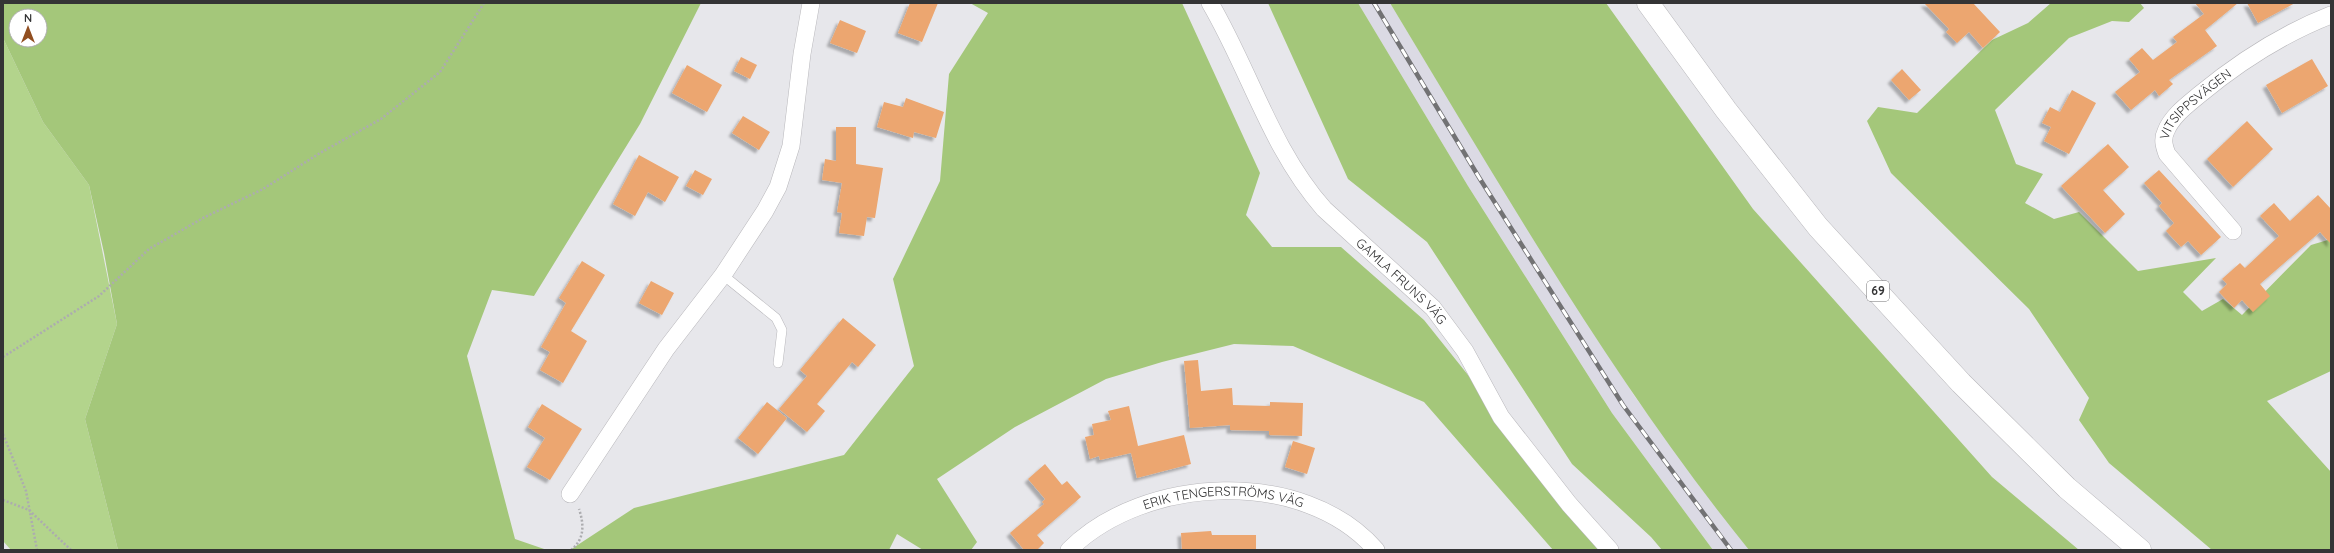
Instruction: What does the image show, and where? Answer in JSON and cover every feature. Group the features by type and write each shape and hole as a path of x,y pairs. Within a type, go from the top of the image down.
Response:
{"main road":[{"name":"69","path":"1648,3 1726,110 1818,227 1961,384 2067,488 2140,550"}],"street":[{"path":"570,494 666,349 724,275 766,212 778,187 791,146 802,54 811,3"},
{"name":"GAMLA FRUNS VÄG","path":"1210,3 1291,167 1309,193 1324,209 1433,308 1465,352 1501,417 1569,504 1610,550"},
{"name":"VITSIPPSVÄGEN","path":"2233,231 2167,154 2163,143 2165,131 2186,106 2251,55 2278,40 2331,15"},
{"name":"ERIK TENGERSTRÖMS VÄG","path":"1069,550 1106,523 1136,508 1189,492 1228,490 1277,497 1308,505 1343,522 1365,538 1376,550"}],"lane":[{"path":"724,275 776,318 782,330 778,364"}],"path":[{"path":"3,357 99,296 149,249 203,218 263,189 320,153 381,119 440,72 484,3"},
{"path":"3,434 26,490 37,550"},
{"path":"570,494 578,505 583,524 581,538 572,550"},
{"path":"3,500 30,510 71,550"}],"shaded area":[{"path":"1358,3 1390,3 1492,171 1635,397 1749,550 1713,550 1612,413 1468,186"}],"green space":[{"path":"3,3 701,3 640,124 534,296 492,290 467,356 515,539 547,550 118,550 85,419 117,324 104,253 89,185 43,122 3,38"},
{"path":"970,3 1182,3 1260,173 1246,215 1272,247 1341,247 1424,320 1608,550 1553,550 1424,402 1293,346 1234,344 1162,362 1106,379 1015,427 937,479 977,542 971,550 923,550 897,534 889,550 570,550 634,508 844,455 914,366 893,279 940,181 949,74 988,13"},
{"path":"1268,3 1358,3 1468,186 1612,413 1713,550 1662,550 1651,537 1572,464 1427,242 1348,179"},
{"path":"1390,3 1606,3 1753,209 1992,477 2079,550 1749,550 1699,486 1651,420 1605,352 1560,283"},
{"path":"2051,3 2140,3 2144,8 2129,22 2112,21 2069,38 1995,110 2016,164 2043,174 2025,203 2054,219 2079,212 2138,271 2216,258 2183,292 2202,311 2223,299 2242,315 2311,245 2331,239 2331,371 2267,401 2331,472 2331,550 2212,550 2109,463 2079,420 2089,398 2029,309 1891,173 1867,121 1878,107 1917,113 1992,40 2028,23"},
{"path":"3,38 43,122 89,185 117,324 85,419 118,550 11,550 3,541"}],"building":[{"path":"910,3 938,3 922,42 898,33"},
{"path":"1924,3 1973,3 2000,32 1983,48 1969,32 1957,43 1946,32 1949,29"},
{"path":"2195,3 2238,3 2205,30 2217,46 2169,80 2173,84 2159,96 2155,90 2131,110 2115,92 2140,72 2129,59 2142,48 2153,60 2177,42 2173,37 2204,14"},
{"path":"2247,3 2295,3 2258,23"},
{"path":"840,20 866,31 857,53 830,43"},
{"path":"741,57 757,65 750,79 734,71"},
{"path":"2312,59 2328,86 2282,113 2266,85"},
{"path":"687,65 722,85 707,112 672,93"},
{"path":"1902,69 1921,90 1909,100 1891,80"},
{"path":"2072,90 2096,103 2069,154 2044,141 2051,127 2042,123 2050,107 2060,112"},
{"path":"906,98 944,112 936,138 914,132 913,138 877,127 884,102 903,107"},
{"path":"743,116 770,132 759,150 732,133"},
{"path":"2247,121 2273,149 2233,187 2207,159"},
{"path":"836,127 856,127 856,164 883,168 875,218 867,217 864,236 839,233 842,213 837,212 842,183 822,180 825,159 836,161"},
{"path":"2108,144 2129,167 2103,190 2125,214 2105,233 2061,186"},
{"path":"639,155 679,177 665,202 648,192 635,216 613,204"},
{"path":"695,170 712,179 703,195 686,186"},
{"path":"2159,170 2221,237 2201,255 2188,241 2181,247 2166,231 2174,223 2159,206 2162,203 2144,183"},
{"path":"2318,195 2331,209 2331,244 2320,232 2260,284 2270,296 2253,312 2242,300 2234,308 2219,292 2227,284 2222,279 2240,263 2245,268 2279,236 2260,216 2274,203 2290,221"},
{"path":"582,261 605,275 571,331 587,341 563,383 540,370 550,352 541,347 566,303 559,298"},
{"path":"651,281 674,293 662,315 639,303"},
{"path":"843,318 876,345 858,367 852,362 817,404 825,411 807,432 779,409 807,376 800,370"},
{"path":"1198,360 1201,391 1232,388 1233,405 1270,406 1270,402 1303,403 1302,436 1269,435 1269,431 1230,430 1230,425 1190,428 1184,361"},
{"path":"767,402 787,418 758,454 738,438"},
{"path":"542,404 582,429 550,480 527,467 545,438 528,427"},
{"path":"1129,406 1138,446 1184,435 1191,464 1137,478 1131,453 1100,460 1099,456 1090,459 1085,437 1094,435 1092,424 1111,420 1108,411"},
{"path":"1293,441 1315,448 1307,474 1285,467"},
{"path":"1045,464 1062,485 1067,481 1081,497 1037,535 1044,543 1037,550 1024,550 1010,533 1044,504 1042,502 1045,499 1028,479"},
{"path":"1211,531 1212,535 1256,535 1256,550 1182,550 1181,533"}],"railway":[{"path":"1374,3 1480,179 1623,405 1731,550"}]}
